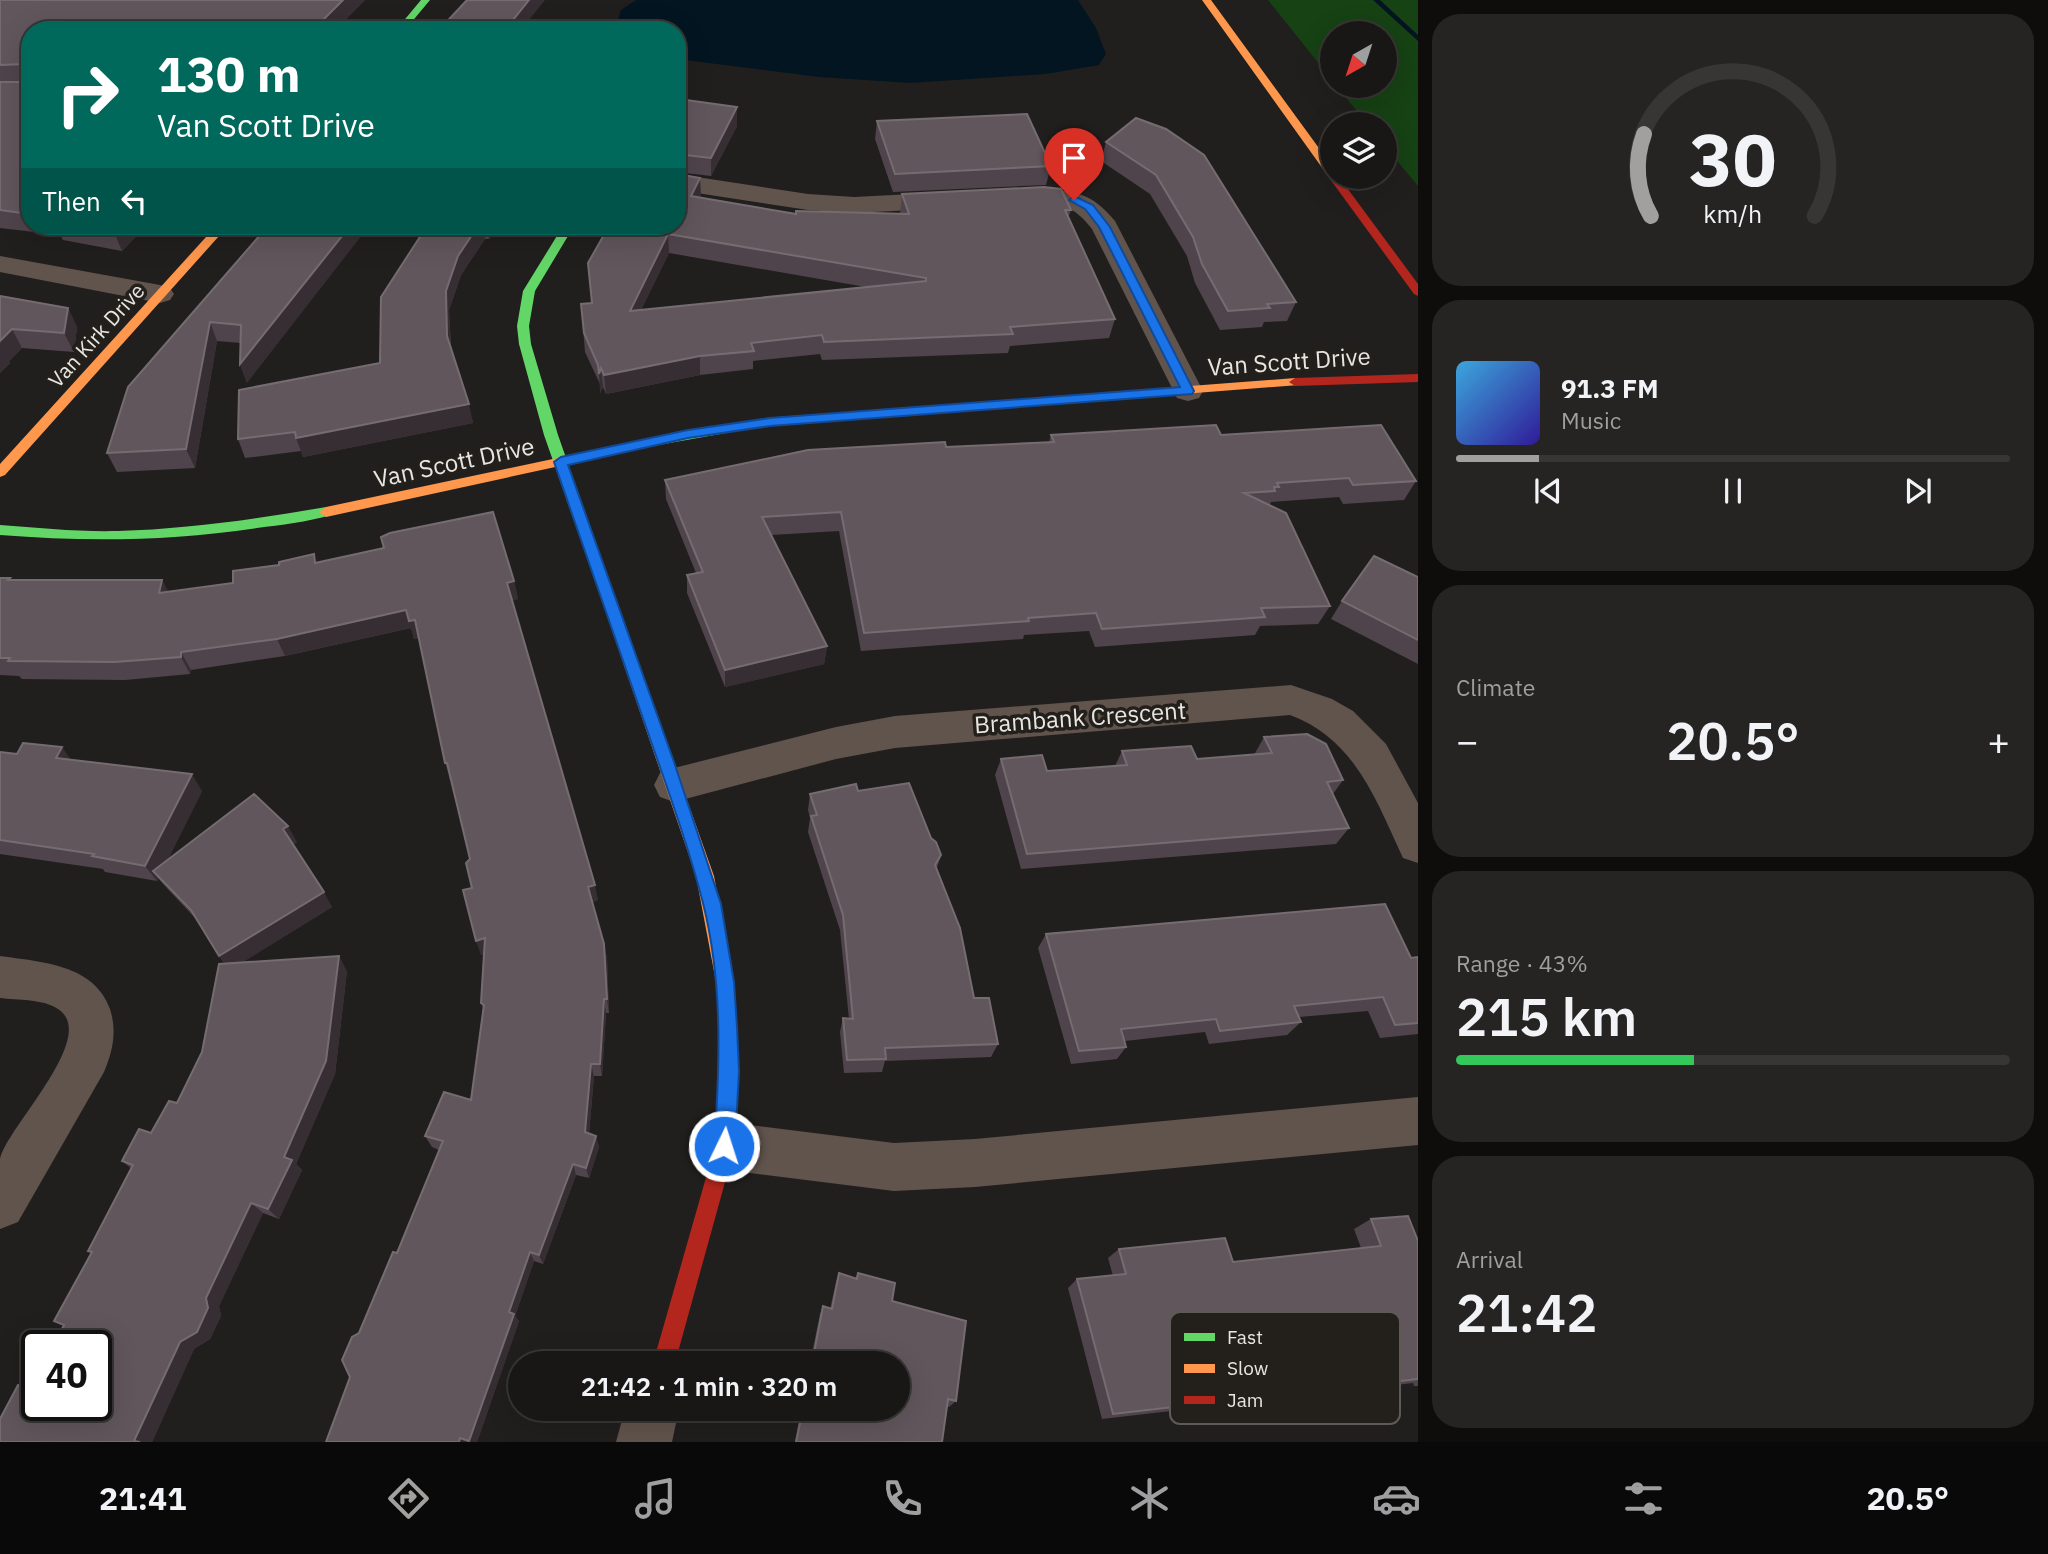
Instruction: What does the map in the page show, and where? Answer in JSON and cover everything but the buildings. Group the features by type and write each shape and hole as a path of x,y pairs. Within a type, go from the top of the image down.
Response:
{"street":[{"path":"408,21 426,0"},
{"path":"1206,0 1320,158"},
{"path":"686,183 808,202 854,205 980,198 1061,197 1089,207 1105,227 1188,391"},
{"path":"1343,189 1418,292"},
{"name":"Van Kirk Drive","path":"0,472 214,235"},
{"path":"563,235 529,291 523,326 538,395 674,785 712,904 725,982 729,1071 724,1146 667,1351"},
{"path":"0,264 160,294"},
{"name":"Van Scott Drive","path":"0,530 88,537 227,528 323,513 688,434 770,422 1188,391 1418,378"},
{"name":"Brambank Crescent","path":"674,785 836,743 895,732 1291,700 1319,708 1344,723 1369,750 1418,845"},
{"path":"0,977 47,984 72,992 86,1006 92,1025 88,1056 0,1204"},
{"path":"724,1146 894,1167 975,1163 1418,1121"},
{"path":"644,1442 649,1421"}],"green space":[{"path":"1268,0 1418,0 1418,186 1397,161 1397,112 1358,112 1346,98 1397,98 1397,21 1320,21 1320,65"}],"water":[{"path":"636,0 1078,0 1096,28 1106,54 1099,65 1046,74 910,83 819,77 686,60 686,21 618,21 621,10"}],"waterway":[{"path":"1376,0 1418,39"}],"traffic: fast":[{"path":"408,21 426,0"},
{"path":"563,235 529,291 523,326 525,344 551,435 604,586"},
{"path":"647,443 765,422 913,411"},
{"path":"0,530 86,536 146,535 236,526 326,512"}],"traffic: slow":[{"path":"1206,0 1320,157"},
{"path":"0,472 214,235"},
{"path":"913,411 1295,382"},
{"path":"326,512 647,443"},
{"path":"604,586 705,876 725,982 727,1017"}],"traffic: jam":[{"path":"1343,189 1418,292"},
{"path":"1295,382 1418,378"},
{"path":"667,1351 725,1146 729,1071 727,1017"}],"route":[{"path":"724,1146 729,1071 725,982 712,904 705,876 561,462 688,434 770,422 1188,391 1105,227 1089,207 1074,200"}]}
